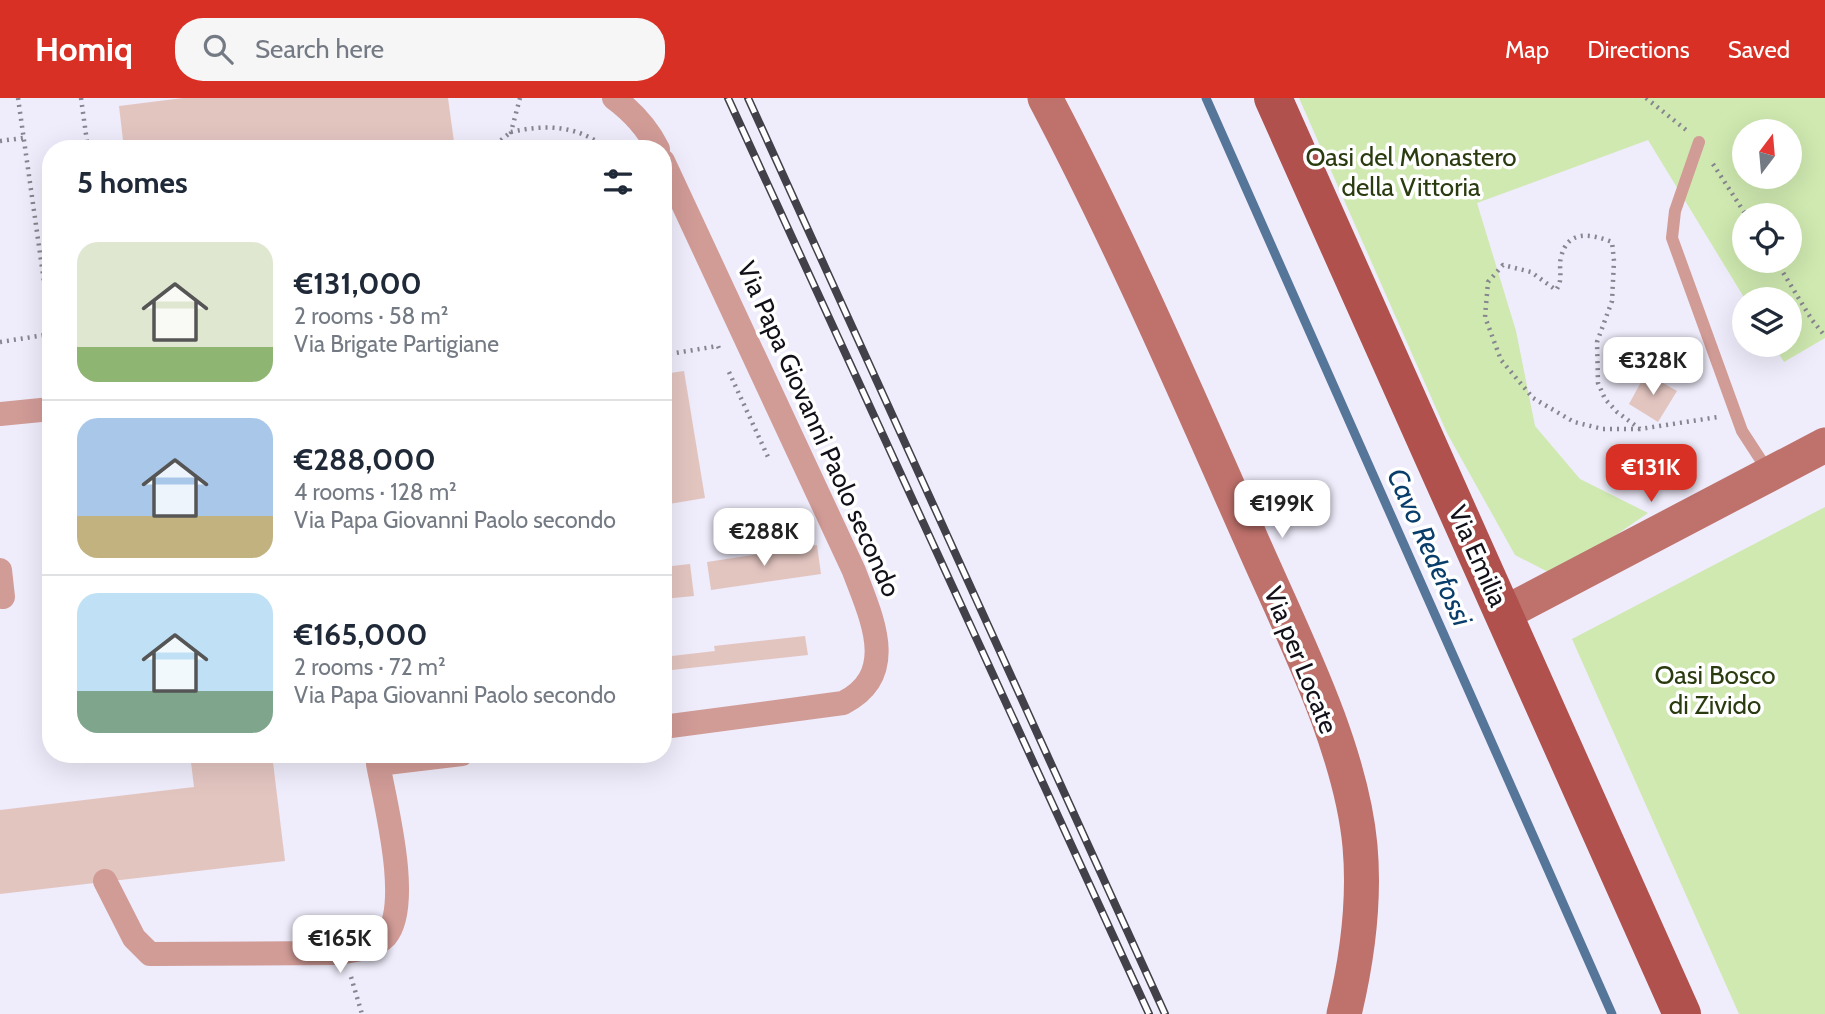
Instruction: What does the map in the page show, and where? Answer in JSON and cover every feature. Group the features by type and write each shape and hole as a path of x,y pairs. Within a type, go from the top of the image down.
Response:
{"main road":[{"name":"Via per Locate","path":"1045,98 1105,216 1160,334 1330,724 1349,786 1360,846 1360,914 1354,975 1344,1014"},
{"name":"Via Emilia","path":"1273,98 1682,1014"},
{"path":"1503,614 1825,445"}],"street":[{"path":"614,98 632,111 654,140"},
{"name":"Via Papa Giovanni Paolo secondo","path":"672,180 854,571 874,625 877,652 876,668 871,680 857,696 843,703 672,726"},
{"path":"0,414 42,410"},
{"path":"0,570 3,597"},
{"path":"105,881 134,938 150,954 352,951 384,938 391,927 395,909 397,870 378,764 386,763"}],"lane":[{"path":"1699,142 1675,211 1672,238 1742,431 1770,474"}],"path":[{"path":"18,98 42,270"},
{"path":"80,98 87,140"},
{"path":"512,132 520,98"},
{"path":"502,140 512,132 532,127 561,127 581,132 593,140"},
{"path":"0,141 23,138"},
{"path":"1640,429 1611,406 1598,383 1597,342 1612,301 1612,242 1595,235 1579,234 1568,242 1561,257 1561,283 1556,290 1531,272 1503,265 1488,282 1485,317 1501,359 1533,398 1574,422 1603,429 1640,429 1736,414"},
{"path":"1783,273 1825,336"},
{"path":"0,342 42,334"},
{"path":"672,354 718,346 723,359"},
{"path":"729,371 768,457"},
{"path":"352,951 351,978 362,1014"}],"green space":[{"name":"Oasi del Monastero della Vittoria","path":"1299,98 1825,98 1825,338 1802,351 1802,287 1738,287 1648,140 1477,203 1516,331 1535,426 1580,479 1648,513 1556,576 1515,555 1447,433"},
{"name":"Oasi Bosco di Zivido","path":"1825,507 1825,1014 1739,1014 1572,639"}],"building":[{"path":"183,98 448,98 454,140 123,140 119,106"},
{"path":"684,371 705,498 672,504 672,373"},
{"path":"1646,373 1677,391 1658,422 1629,404"},
{"path":"817,545 821,574 711,590 707,562"},
{"path":"690,564 694,596 672,598 672,566"},
{"path":"805,636 808,655 672,670 672,656 715,651 714,646"},
{"path":"191,763 273,763 285,861 0,894 0,810 194,787"}],"waterway":[{"name":"Cavo Redefossi","path":"1206,98 1612,1014"}],"railway":[{"path":"728,98 1149,1014"},
{"path":"748,98 1165,1014"}]}
